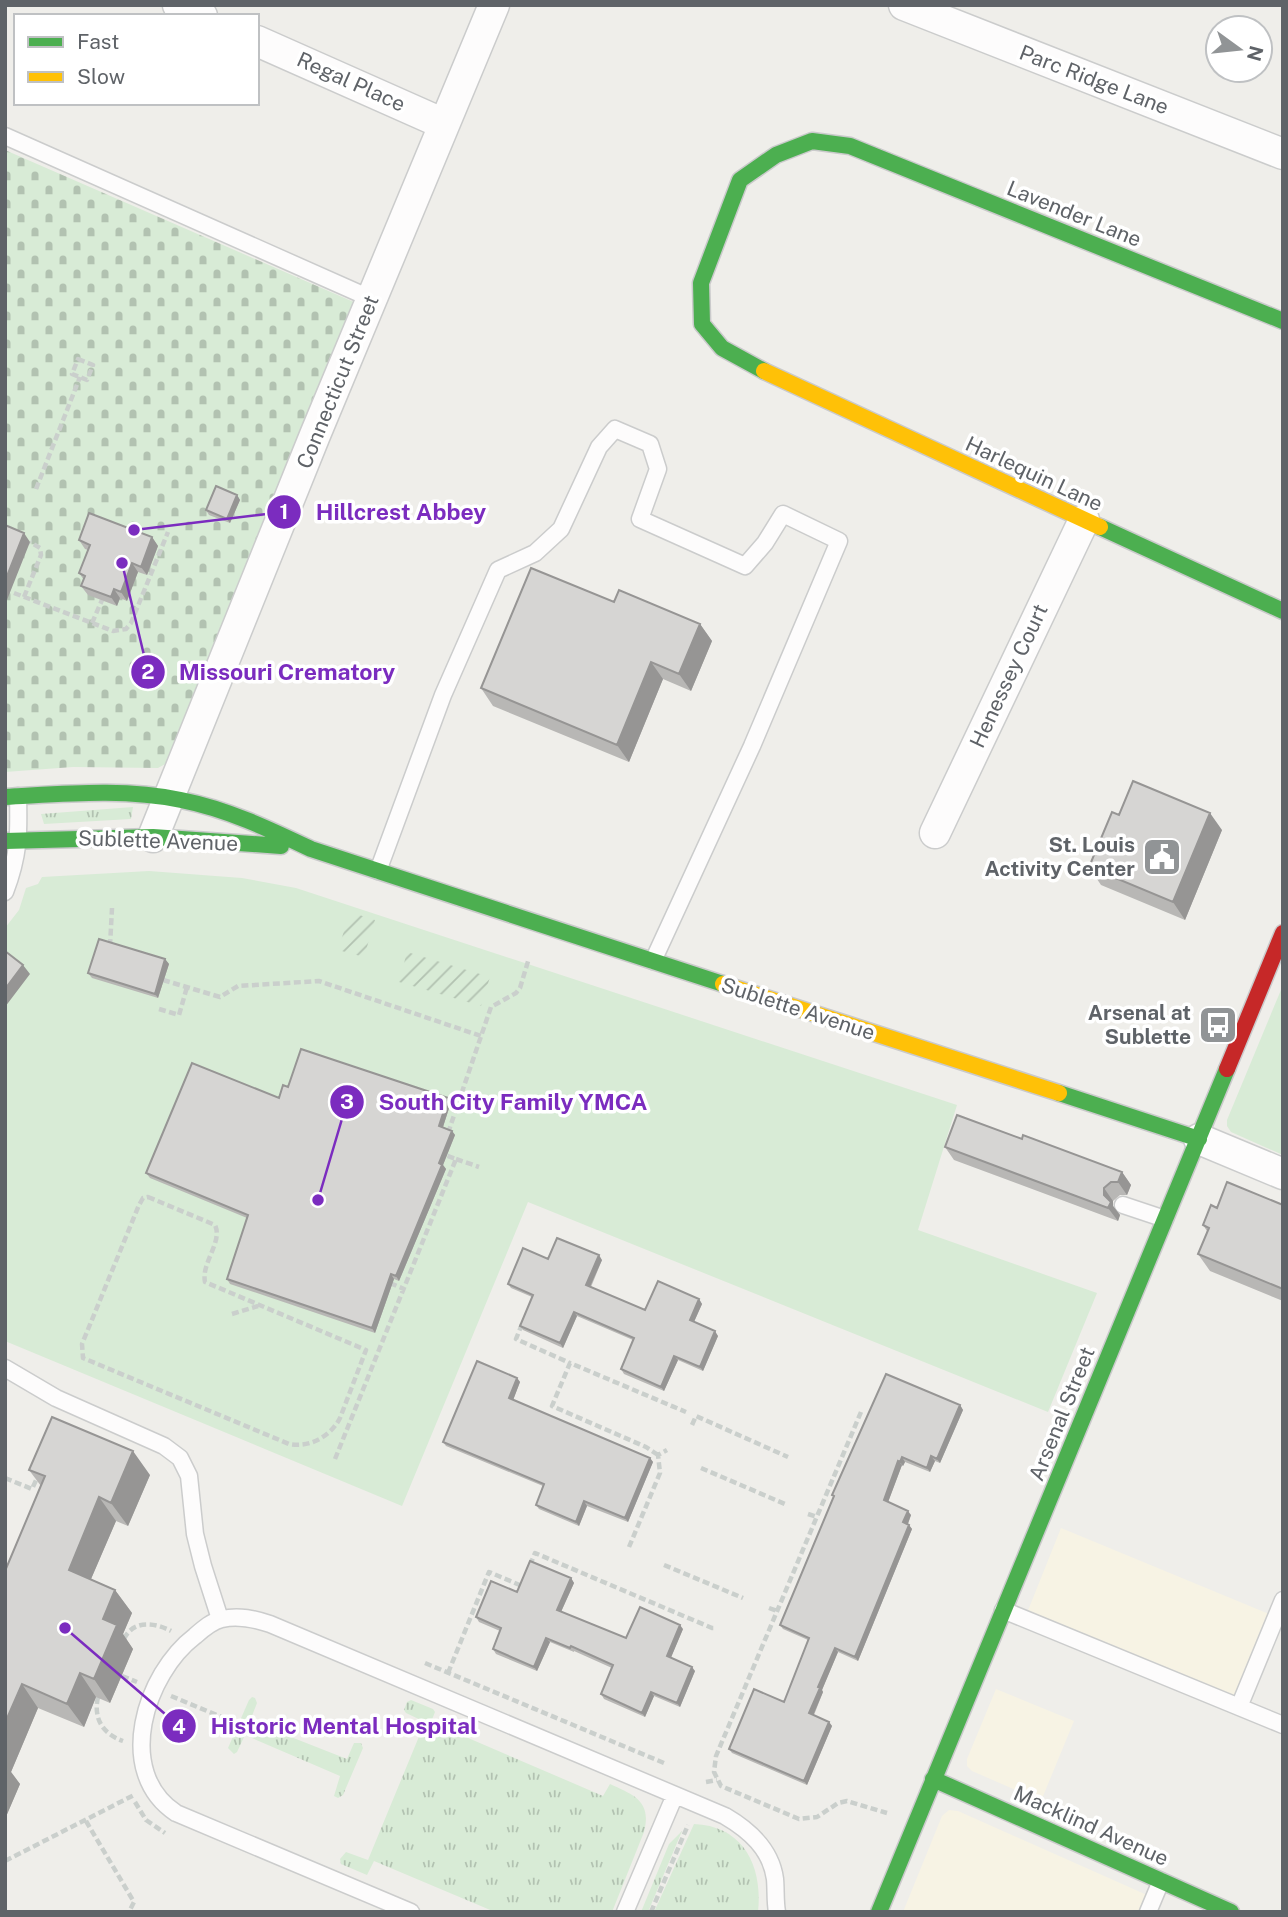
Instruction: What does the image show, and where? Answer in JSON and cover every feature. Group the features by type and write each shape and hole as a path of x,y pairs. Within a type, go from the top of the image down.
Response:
{"street":[{"path":"178,5 198,14"},
{"name":"Connecticut Street","path":"153,837 494,5"},
{"name":"Parc Ridge Lane","path":"904,5 1283,154"},
{"name":"Regal Place","path":"259,41 444,124"},
{"name":"Lavender Lane","path":"768,373 722,348 702,324 701,283 740,180 776,155 812,141 850,146 1283,321"},
{"name":"Harlequin Lane","path":"768,373 1283,611"},
{"name":"Henessey Court","path":"935,833 1084,520"},
{"name":"Sublette Avenue","path":"11,797 87,793 170,798 243,818 311,849 378,872 1199,1139 1283,1174"},
{"name":"Sublette Avenue","path":"12,840 153,837 311,849"},
{"name":"Arsenal Street","path":"879,1912 1283,933"},
{"name":"Macklind Avenue","path":"933,1779 1231,1912"}],"lane":[{"path":"5,136 372,299"},
{"path":"378,872 443,695 498,570 535,553 561,529 599,447 615,429 650,443 658,469 640,519 745,566 765,543 783,514 839,541 752,746 653,961"},
{"path":"5,892 17,857 12,840 11,797"},
{"path":"1124,1205 1165,1220"},
{"path":"5,1368 57,1398 164,1446 180,1458 190,1476 195,1534 202,1566 220,1619"},
{"path":"1239,1707 1283,1600"},
{"path":"1003,1610 1283,1725"},
{"path":"411,1912 176,1813 160,1802 151,1788 142,1759 142,1736 154,1688 166,1664 186,1643 220,1619 254,1619 270,1624 742,1825 768,1855 774,1874 777,1912"},
{"path":"625,1912 675,1795"},
{"path":"1149,1912 1161,1881"}],"path":[{"path":"78,359 93,365 87,380 80,377 72,374 78,359"},
{"path":"36,489 80,377"},
{"path":"14,593 113,631 120,631 131,623 167,531"},
{"path":"24,597 41,555 40,548 30,542"},
{"path":"92,623 102,600"},
{"path":"110,946 112,908"},
{"path":"441,1154 491,1007 520,988 529,958"},
{"path":"163,980 220,997 238,986 319,981 481,1036"},
{"path":"159,1009 178,1015 187,987"},
{"path":"433,1151 479,1167"},
{"path":"335,1460 456,1159"},
{"path":"366,1353 336,1427 326,1436 299,1446 102,1367 83,1358 82,1345 142,1198 153,1199 215,1225 217,1234 205,1269 205,1282 363,1348 366,1353 376,1358"},
{"path":"390,1283 404,1289"},
{"path":"231,1294 235,1285"},
{"path":"232,1314 259,1306"},
{"path":"523,1320 516,1339 686,1412"},
{"path":"570,1363 552,1406 646,1447 658,1455 660,1473 629,1547"},
{"path":"861,1412 716,1756 714,1772 717,1780 727,1789 799,1819 817,1817 838,1803 847,1801 888,1813"},
{"path":"692,1425 696,1416 788,1457"},
{"path":"658,1455 667,1450"},
{"path":"701,1468 785,1504"},
{"path":"32,1489 34,1499"},
{"path":"808,1514 817,1517"},
{"path":"448,1673 489,1572 522,1586 536,1553 716,1628"},
{"path":"664,1565 743,1598"},
{"path":"769,1608 777,1611"},
{"path":"121,1644 128,1632 136,1626 156,1624 171,1631"},
{"path":"425,1663 664,1763"},
{"path":"98,1697 96,1713 100,1723 113,1738 123,1741"},
{"path":"176,1698 224,1718"},
{"path":"706,1782 717,1780"},
{"path":"5,1861 151,1788"},
{"path":"86,1821 134,1902 129,1912"},
{"path":"651,1912 688,1825"}],"shaded area":[{"path":"1061,1528 1269,1614 1234,1699 1027,1613"},
{"path":"996,1689 1074,1721 1041,1801 972,1771 967,1766 967,1759"},
{"path":"949,1810 958,1811 1147,1895 1141,1912 903,1912 942,1816"}],"green space":[{"path":"5,150 356,303 167,763 158,768 73,767 5,772"},
{"path":"133,807 131,819 44,824 41,814"},
{"path":"149,871 242,878 296,888 957,1105 918,1230 1097,1293 1048,1412 528,1202 402,1506 5,1341 5,928 19,910 26,888 38,884 42,877"},
{"path":"350,912 375,920 364,957 338,950"},
{"path":"407,952 490,977 481,1006 399,982"},
{"path":"1283,985 1283,1155 1231,1132 1227,1120"},
{"path":"252,1697 257,1703 250,1721 347,1759 354,1743 361,1743 363,1748 343,1795 338,1798 334,1796 340,1776 245,1735 237,1752 234,1754 228,1748"},
{"path":"411,1700 433,1709 435,1712 431,1722 603,1796 610,1784 639,1800 645,1813 644,1832 612,1912 495,1912 374,1861 367,1875 341,1864 340,1859 346,1852 368,1860 425,1722 404,1710 407,1702"},
{"path":"694,1824 726,1832 747,1852 757,1880 758,1912 654,1912"},
{"path":"682,1831 648,1912 641,1912 669,1844"}],"building":[{"path":"216,486 237,495 227,519 206,510"},
{"path":"89,513 152,537 141,567 132,563 121,592 114,589 111,597 81,586 85,576 79,573 90,545 79,540"},
{"path":"5,525 24,533 5,581"},
{"path":"531,568 614,602 619,590 700,624 679,674 651,662 617,745 481,688"},
{"name":"St. Louis Activity Center","path":"1133,781 1210,813 1173,902 1089,867 1112,812 1119,815"},
{"path":"99,939 165,959 155,994 88,973"},
{"path":"5,951 23,965 5,989"},
{"path":"301,1049 448,1098 439,1126 452,1131 439,1163 442,1165 396,1276 391,1274 372,1328 227,1279 248,1215 146,1173 192,1063 279,1098 283,1085 288,1087"},
{"path":"957,1115 1022,1139 1023,1135 1122,1172 1118,1182 1111,1182 1104,1188 1104,1195 1111,1202 1108,1208 945,1147"},
{"path":"1227,1182 1283,1205 1283,1289 1198,1254 1209,1228 1203,1225 1211,1205 1217,1208"},
{"path":"557,1238 599,1255 586,1285 645,1310 658,1281 699,1299 690,1320 715,1331 700,1367 674,1356 661,1387 621,1369 634,1338 574,1312 560,1343 520,1326 533,1295 508,1284 523,1248 548,1259"},
{"path":"477,1361 517,1378 509,1398 650,1458 625,1518 584,1501 576,1522 536,1505 544,1484 443,1442"},
{"path":"886,1374 960,1405 937,1459 931,1456 927,1468 902,1457 900,1462 898,1461 884,1500 908,1511 903,1522 909,1525 855,1657 835,1648 818,1687 820,1688 809,1713 829,1722 804,1781 729,1749 754,1689 784,1702 809,1638 780,1625 834,1496 832,1495"},
{"path":"52,1417 133,1451 111,1503 99,1497 69,1570 115,1590 103,1619 117,1625 94,1679 80,1673 67,1704 22,1684 5,1723 5,1571 45,1476 29,1470"},
{"path":"530,1561 571,1578 557,1610 626,1638 640,1607 680,1625 667,1656 692,1667 677,1703 651,1692 642,1713 601,1694 613,1665 546,1638 534,1667 493,1649 501,1628 476,1617 491,1581 517,1592"}],"traffic: fast":[{"path":"764,371 722,348 702,324 701,283 740,180 776,155 812,141 850,146 1283,321"},
{"path":"1100,527 1283,611"},
{"path":"5,797 115,793 159,796 198,804 248,820 311,849 723,984"},
{"path":"5,841 153,837 281,846"},
{"path":"879,1912 1227,1069"},
{"path":"1059,1093 1199,1139"},
{"path":"933,1779 1231,1912"}],"traffic: slow":[{"path":"764,371 1100,527"},
{"path":"723,984 1059,1093"}],"traffic: jam":[{"path":"1227,1069 1283,933"}],"place":[{"name":"Hillcrest Abbey","path":"134,530"},
{"name":"Missouri Crematory","path":"122,563"},
{"name":"St. Louis Activity Center","path":"1162,857"},
{"name":"Arsenal at Sublette","path":"1218,1025"},
{"name":"South City Family YMCA","path":"318,1200"},
{"name":"Historic Mental Hospital","path":"65,1628"}]}
